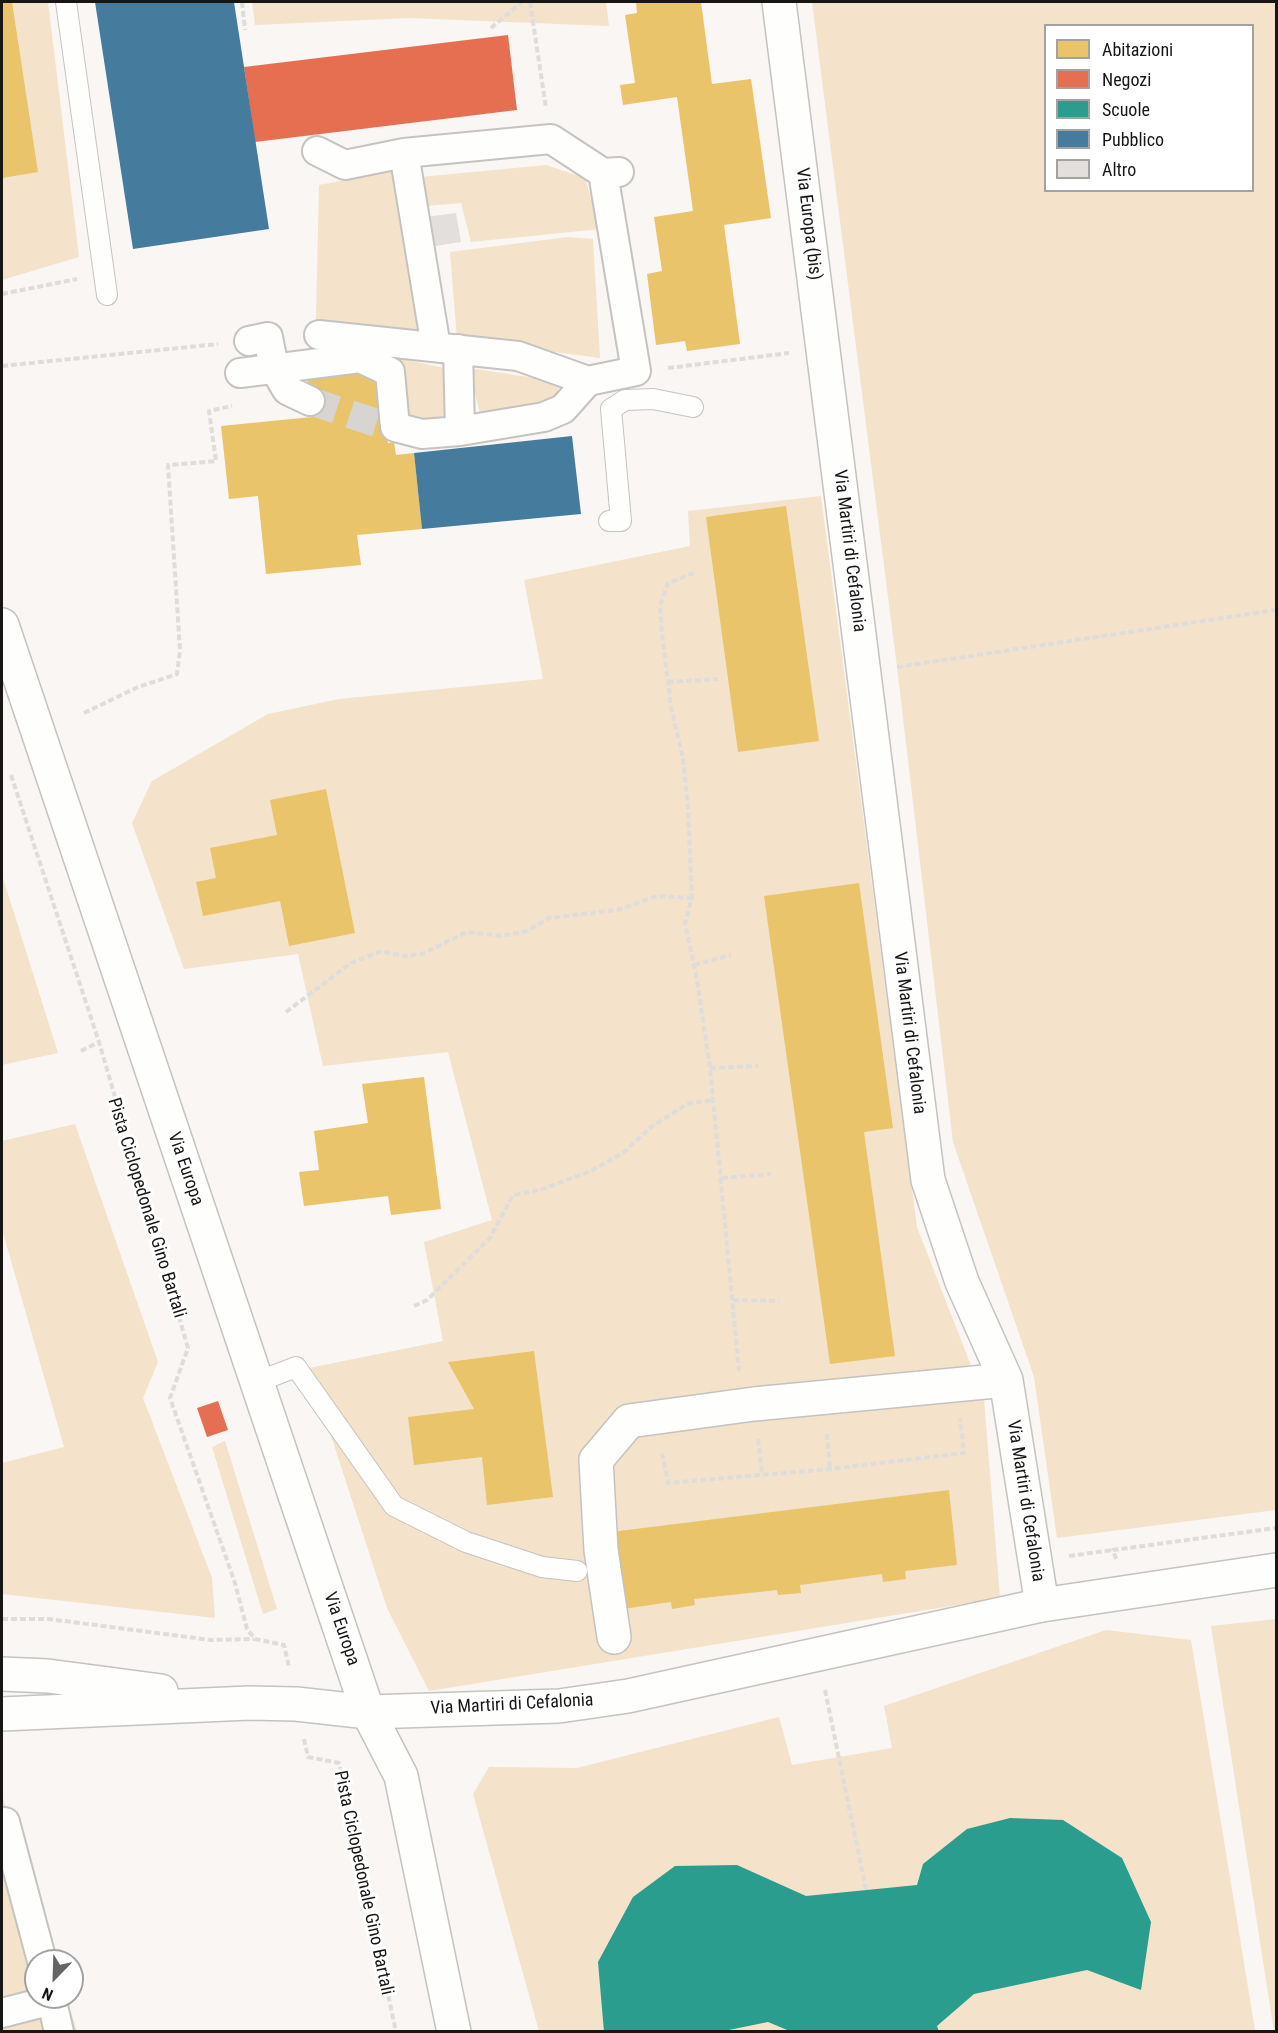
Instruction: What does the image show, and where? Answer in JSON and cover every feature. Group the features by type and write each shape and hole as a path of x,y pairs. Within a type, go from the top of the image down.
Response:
{"street":[{"name":"Via Europa (bis)","path":"779,2 836,447"},
{"path":"317,151 345,165 404,153 551,139 611,173 636,371 588,381 518,356 319,335"},
{"path":"404,153 447,348 460,431"},
{"path":"249,341 268,337 290,386"},
{"path":"290,386 296,368 360,358 390,372 390,426 422,434 460,431 544,417 563,409 588,381"},
{"path":"240,374 290,386"},
{"name":"Via Martiri di Cefalonia","path":"836,447 928,1180 962,1282 1006,1380 1042,1605"},
{"name":"Via Europa","path":"2,625 368,1712"},
{"path":"615,1637 601,1550 596,1460 629,1421 742,1406 1006,1380"},
{"name":"Via Martiri di Cefalonia","path":"2,1714 249,1703 296,1704 368,1712 558,1706 627,1696 1042,1605 1276,1570"},
{"name":"Via Martiri di Cefalonia","path":"2,1674 48,1676 249,1703"},
{"path":"368,1712 401,1776 454,2031"},
{"path":"2,1823 5,1822 39,1949"},
{"path":"2,2013 24,2007"},
{"path":"54,2009 59,2031"}],"lane":[{"path":"66,2 107,295"},
{"path":"609,521 621,521 611,409 625,400 653,399 693,407"},
{"path":"257,1382 296,1367 394,1506 466,1542 542,1567 577,1571"}],"path":[{"path":"242,2 245,30"},
{"path":"492,28 522,2"},
{"path":"531,2 551,139"},
{"path":"2,294 104,274"},
{"path":"2,366 249,341"},
{"path":"84,713 138,687 177,674 180,650 168,465 216,462 209,411 262,400 290,386"},
{"path":"694,573 668,583 660,604 668,682 683,758 688,809 692,898 685,924 694,965 710,1068 742,1406"},
{"path":"897,667 1276,610"},
{"path":"668,682 718,679"},
{"name":"Pista Ciclopedonale Gino Bartali","path":"9,768 99,1041 188,1348 170,1398 236,1583 244,1620 255,1638"},
{"path":"286,1012 351,963 381,951 403,956 422,954 467,932 501,936 527,931 549,918 617,910 657,896 692,898"},
{"path":"694,965 731,955"},
{"path":"81,1051 105,1040"},
{"path":"710,1068 758,1066"},
{"path":"414,1306 427,1300 490,1238 513,1195 540,1190 591,1171 624,1152 651,1126 687,1104 713,1100"},
{"path":"722,1178 771,1174"},
{"path":"733,1300 779,1301"},
{"path":"668,1483 830,1469 964,1453"},
{"path":"1035,1560 1113,1550"},
{"path":"2,1619 49,1619 211,1640 255,1638 284,1646"},
{"path":"824,1686 866,1890"},
{"name":"Pista Ciclopedonale Gino Bartali","path":"308,1756 339,1763 396,2031"}],"shaded area":[{"path":"2,2 48,2 79,257 2,280"},
{"path":"252,2 606,2 609,26 409,18 255,25"},
{"path":"812,2 1276,2 1276,1510 1057,1538 1034,1377 953,1142 897,667"},
{"path":"546,165 585,178 600,229 471,242 461,203 426,206 421,177"},
{"path":"396,171 418,331 316,319 319,185"},
{"path":"568,237 593,239 600,358 457,339 450,252"},
{"path":"388,356 444,368 448,416 406,421"},
{"path":"469,368 561,382 551,409 481,418"},
{"path":"821,496 917,1227 984,1399 1000,1598 429,1691 387,1608 309,1368 443,1341 424,1242 492,1220 448,1052 323,1066 298,954 184,969 132,823 152,781 268,714 339,699 543,679 524,580 690,546 688,511"},
{"path":"2,875 58,1053 2,1065"},
{"path":"75,1124 158,1362 143,1398 212,1578 215,1618 2,1594 2,1463 64,1447 2,1229 2,1141"},
{"path":"225,1441 277,1609 263,1614 212,1447"},
{"path":"1276,1619 1276,2031 1274,2032 1211,1626"},
{"path":"1106,1630 1191,1640 1255,2030 539,2031 473,1794 489,1767 577,1768 779,1717 792,1765 892,1748 884,1706"},
{"path":"2,1795 51,1949 24,1949 24,2009 70,2009 77,2031 2,2031"}],"building: Abitazioni":[{"path":"2,2 12,2 38,172 2,178"},
{"path":"636,2 701,2 712,84 751,79 771,218 724,225 740,344 687,351 685,341 656,345 647,274 662,271 654,217 693,211 677,97 623,105 620,85 635,83 625,15 637,13"},
{"path":"380,369 388,443 394,442 396,455 414,453 422,529 357,535 361,565 266,574 258,496 229,499 221,426 312,417 307,377"},
{"path":"786,506 819,741 738,752 706,517"},
{"path":"326,789 355,933 289,946 280,901 203,916 196,882 216,878 210,848 277,835 270,800"},
{"path":"859,883 893,1128 864,1132 895,1356 830,1364 764,896"},
{"path":"424,1077 441,1209 391,1215 388,1196 304,1206 299,1172 319,1170 314,1131 368,1123 362,1084"},
{"path":"534,1351 553,1497 487,1505 482,1457 414,1465 408,1417 474,1409 448,1362"},
{"path":"949,1490 957,1565 905,1571 906,1579 883,1582 882,1574 800,1585 801,1593 778,1595 777,1590 694,1599 695,1605 672,1609 671,1602 623,1609 611,1532"}],"building: Negozi":[{"path":"508,35 517,110 255,142 244,67"},
{"path":"218,1401 228,1430 207,1437 197,1408"}],"building: Scuole":[{"path":"1010,1818 1063,1820 1122,1858 1151,1922 1141,1990 1087,1970 974,1994 937,2026 939,2032 792,2032 768,2022 719,2032 604,2032 598,1962 633,1897 675,1866 737,1865 806,1896 917,1885 923,1864 967,1829"}],"building: Pubblico":[{"path":"95,2 234,2 269,229 133,249"},
{"path":"572,436 581,514 422,529 414,453"}],"building: Altro":[{"path":"456,213 461,242 429,247 426,217"}],"tunnel":[{"path":"310,401 386,426"}]}
